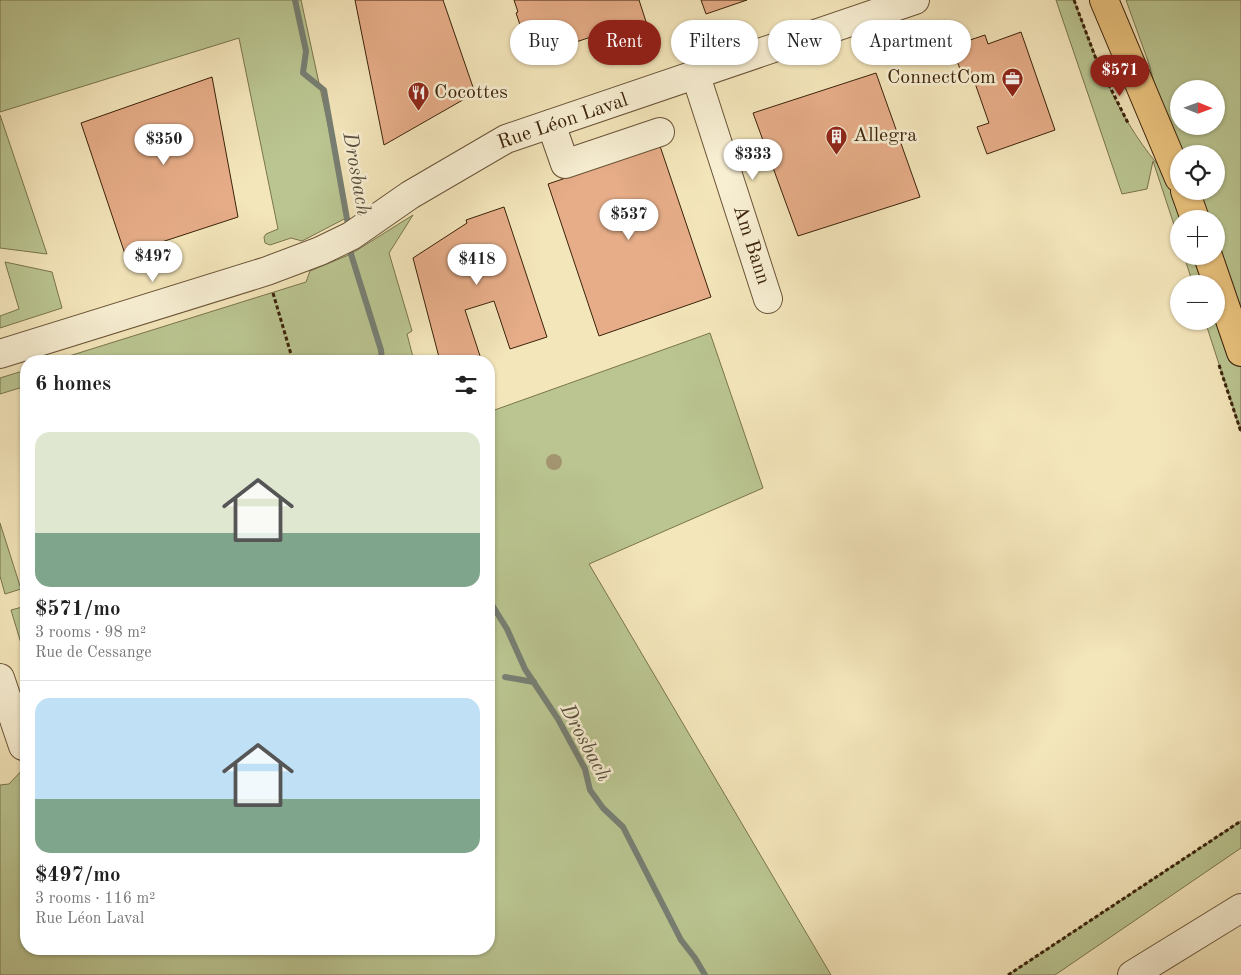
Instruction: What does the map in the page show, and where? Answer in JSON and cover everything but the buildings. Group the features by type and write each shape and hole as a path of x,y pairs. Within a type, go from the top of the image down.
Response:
{"main road":[{"path":"1104,0 1170,157"},
{"path":"1210,265 1229,355"}],"street":[{"name":"Rue Léon Laval","path":"0,354 267,271 320,251 351,236 382,217 410,195 493,146 551,124 914,0"},
{"name":"Am Bann","path":"696,76 768,299"},
{"path":"551,124 565,164 660,132"},
{"path":"0,678 20,740"},
{"path":"1132,975 1241,908"}],"path":[{"path":"267,271 291,355"},
{"path":"1229,355 1241,432"},
{"path":"1008,975 1241,821"}],"green space":[{"path":"0,0 301,0 348,217 302,241 291,238 270,245 265,243 264,237 266,234 278,229 239,38 0,112"},
{"path":"1056,0 1074,0 1111,92 1135,134 1170,179 1170,200 1225,200 1225,145 1172,145 1148,61 1126,0 1241,0 1241,432 1208,330 1225,330 1225,275 1190,275 1187,265 1225,265 1225,210 1170,210 1170,213 1153,161 1147,189 1122,194"},
{"path":"0,115 47,254 0,248"},
{"path":"413,215 389,253 412,331 407,334 412,355 72,355 306,282 310,271 351,254"},
{"path":"5,262 52,272 62,308 0,328 0,316 19,309"},
{"path":"710,333 763,488 589,564 831,975 0,975 0,785 9,784 20,772 20,955 495,955 495,410"},
{"path":"20,372 20,388 0,394 0,378"},
{"path":"0,523 20,589 5,594 0,576"},
{"path":"20,608 20,640 11,610"},
{"path":"1241,821 1241,848 1055,975 1008,975"}],"waterway":[{"name":"Drosbach","path":"295,0 306,51 303,73 324,90 349,230"},
{"name":"Drosbach","path":"351,245 351,254 381,355"},
{"name":"Drosbach","path":"495,610 507,629 525,669 558,719 585,769 590,790 603,808 623,827 681,940 705,975"},
{"path":"505,677 534,682"}],"place":[{"name":"ConnectCom","path":"1012,97"},
{"name":"Cocottes","path":"418,112"},
{"name":"Allegra","path":"837,155"}]}
